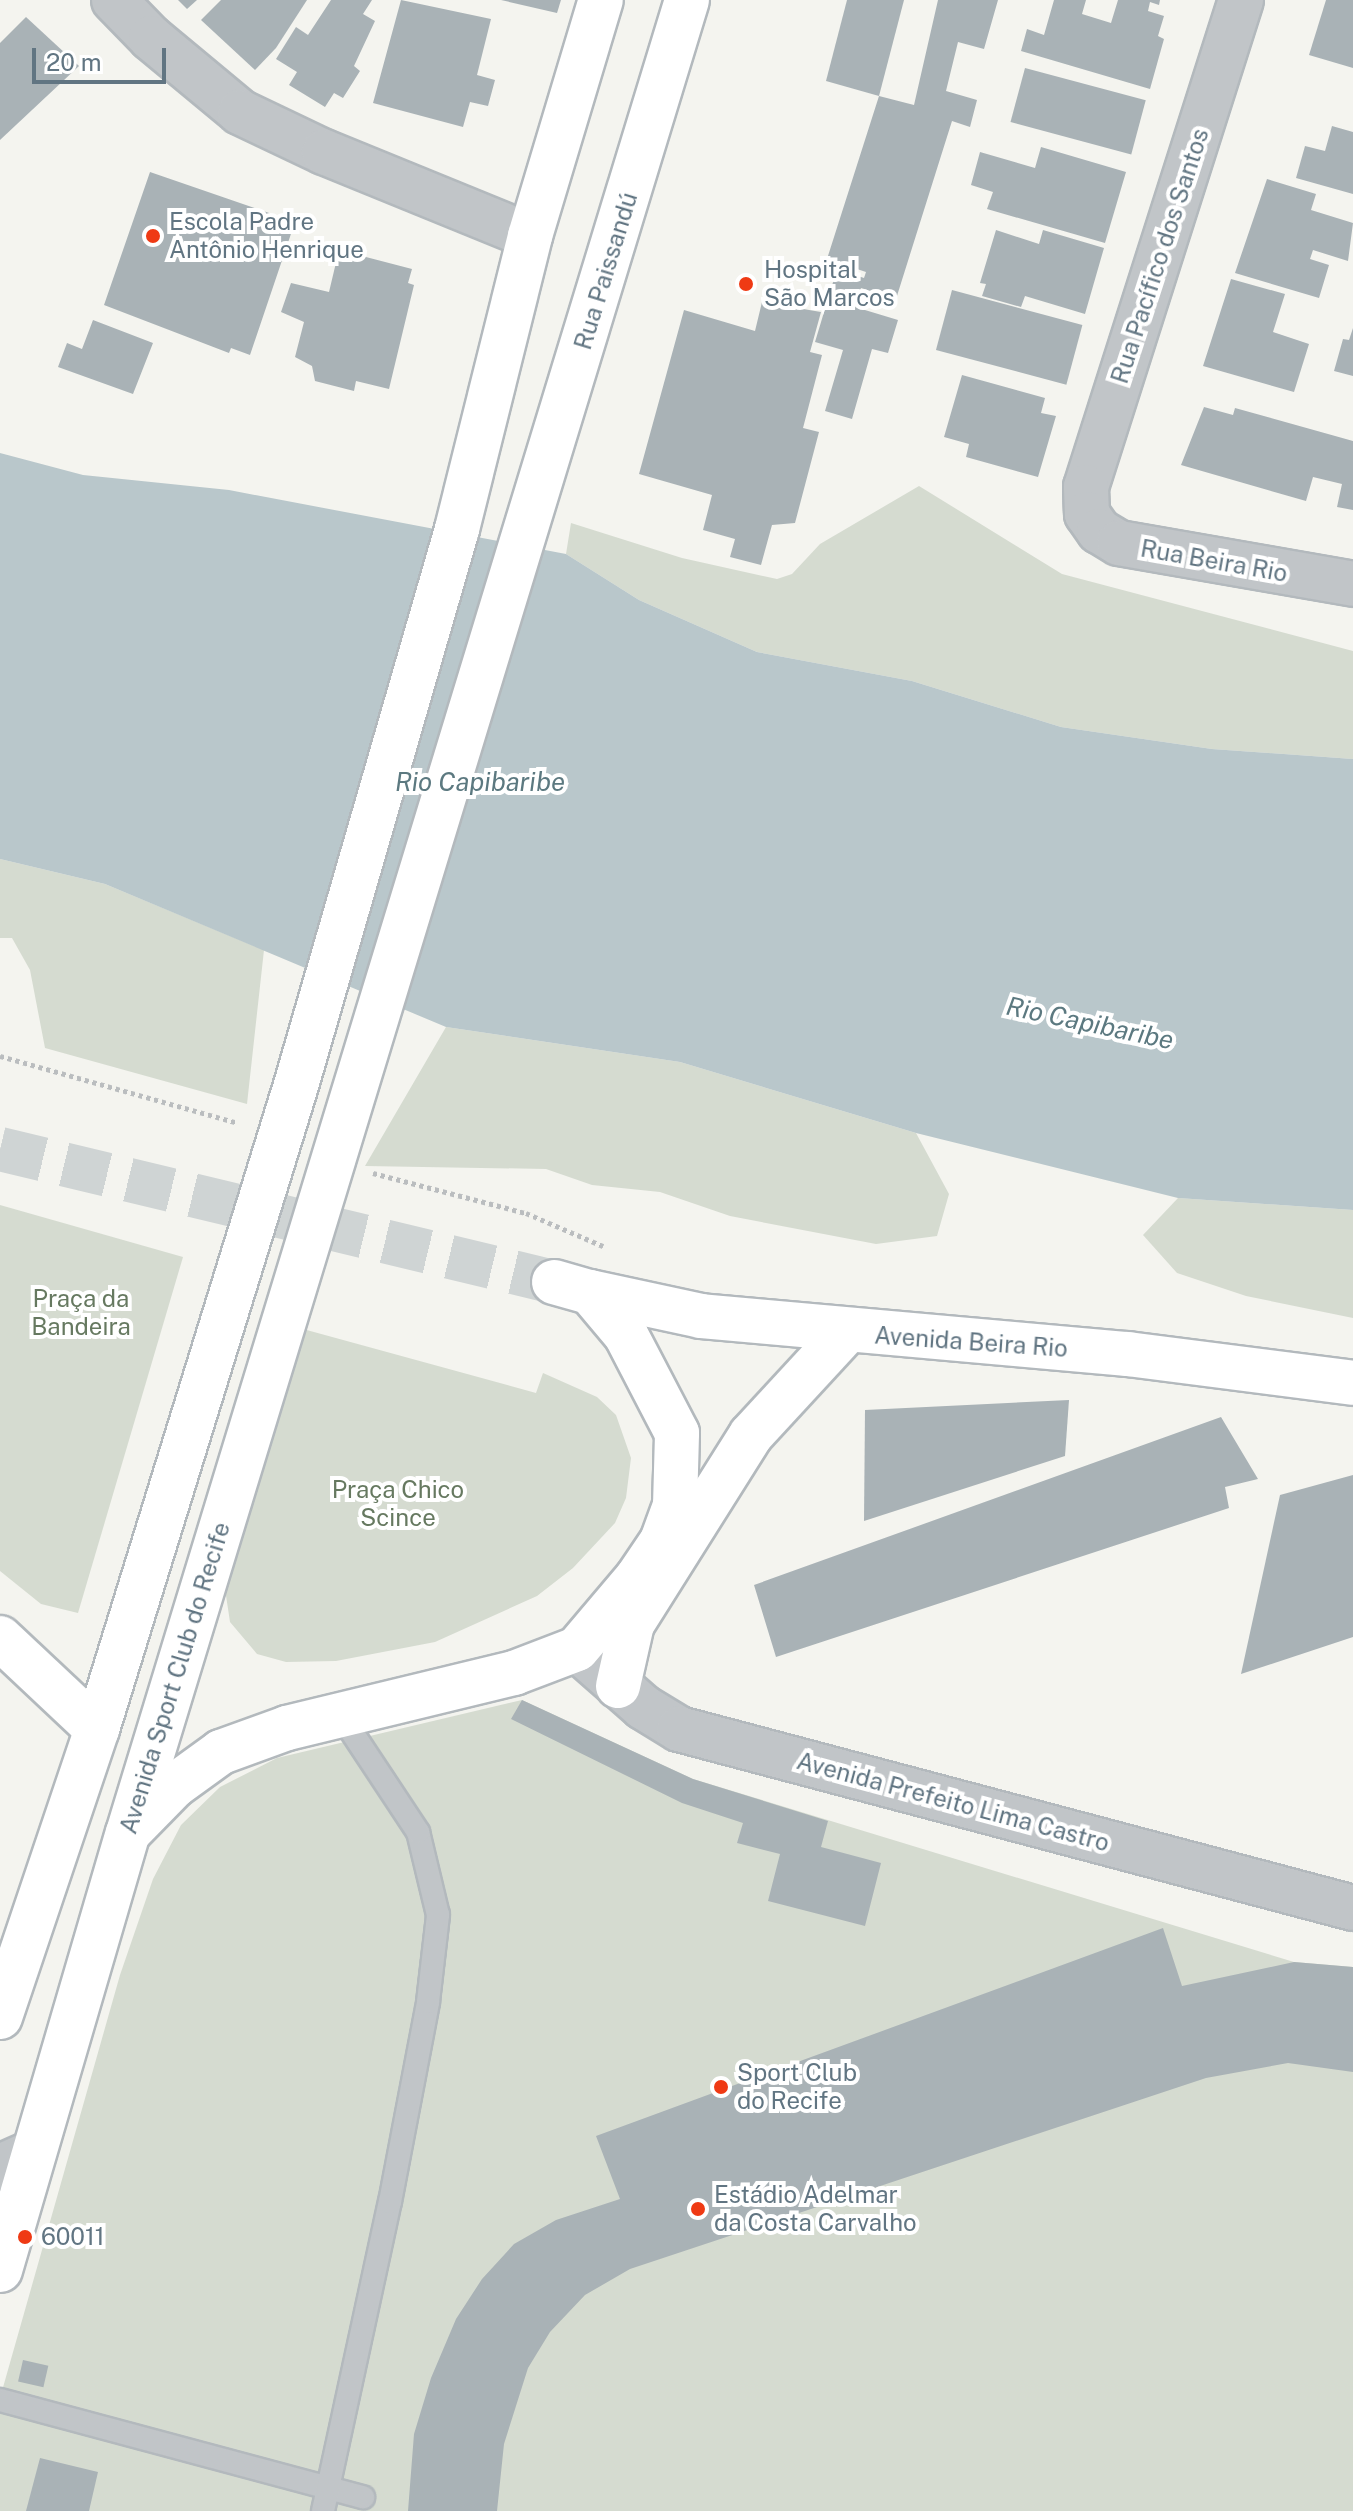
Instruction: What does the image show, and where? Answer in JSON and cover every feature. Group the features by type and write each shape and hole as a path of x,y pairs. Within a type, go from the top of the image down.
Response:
{"main road":[{"path":"0,2017 97,1729 297,1082 457,529 530,236 601,0"},
{"name":"Rua Paissandú","path":"357,1087 687,0"},
{"name":"Avenida Sport Club do Recife","path":"0,2270 17,2160 128,1833 357,1087"},
{"name":"Avenida Beira Rio","path":"577,1649 637,1578 662,1541 675,1506 677,1433 626,1335 572,1287 701,1316 846,1332 1128,1354 1353,1383"},
{"path":"618,1686 632,1624 751,1435 846,1332"},
{"path":"0,1638 97,1729"},
{"path":"128,1833 174,1786 221,1752 340,1714 514,1673 577,1649"}],"street":[{"path":"114,0 151,38 240,112 324,152 530,236"},
{"name":"Rua Pacífico dos Santos","path":"1087,514 1086,487 1241,0"},
{"name":"Rua Beira Rio","path":"1087,514 1099,531 1143,549 1353,584"},
{"name":"Avenida Prefeito Lima Castro","path":"577,1649 618,1686 679,1729 1353,1908"}],"lane":[{"path":"323,2511 390,2202 428,2002 438,1915 418,1832 340,1714"},
{"path":"0,2400 363,2497"}],"path":[{"path":"0,1056 281,1135"},
{"path":"334,1163 526,1213 608,1248"}],"green space":[{"path":"919,486 1062,574 1353,651 1353,759 1212,749 1061,727 912,681 757,652 639,600 566,554 571,523 682,558 777,579 792,574 820,544"},
{"path":"0,859 105,884 264,950 247,1104 45,1048 30,970 12,938 0,938"},
{"path":"446,1027 680,1062 916,1133 949,1194 937,1236 876,1244 730,1216 660,1192 592,1185 546,1169 365,1166"},
{"path":"1178,1198 1353,1210 1353,1318 1246,1296 1177,1273 1143,1235"},
{"name":"Praça da Bandeira","path":"0,1205 183,1257 78,1613 41,1604 0,1571"},
{"name":"Praça Chico Scince","path":"303,1329 536,1393 543,1373 597,1397 616,1415 631,1458 626,1498 615,1523 573,1568 537,1596 435,1642 336,1661 286,1662 257,1654 230,1622 225,1589"},
{"name":"Sport Club do Recife","path":"522,1700 693,1779 1294,1962 1353,1967 1353,2511 0,2511 0,2398 120,1975 153,1879 181,1825 220,1787 277,1758"}],"water":[{"name":"Rio Capibaribe","path":"0,453 83,475 229,490 566,554 639,600 757,652 912,681 1061,727 1212,749 1353,759 1353,1210 1178,1198 916,1133 680,1062 446,1027 105,884 0,859"}],"building":[{"path":"178,0 197,0 187,9"},
{"path":"221,0 307,0 276,48 255,70 201,20"},
{"path":"331,0 372,0 363,14 375,21 354,66 360,71 343,98 334,93 325,107 289,85 297,72 276,59 296,27 308,35"},
{"path":"401,0 491,19 477,75 495,80 488,106 470,102 463,127 373,103"},
{"path":"501,0 561,0 557,13"},
{"path":"847,0 904,0 879,96 826,81"},
{"path":"938,0 998,0 984,49 958,42 946,91 977,100 970,127 952,121 896,299 861,288 855,307 898,320 888,353 872,349 852,419 825,411 843,350 815,342 837,269 864,278 866,272 827,259 879,96 914,105"},
{"path":"1054,0 1086,0 1082,14 1111,23 1118,0 1160,0 1159,5 1150,2 1148,11 1164,16 1158,36 1164,39 1150,89 1021,51 1027,29 1044,35"},
{"path":"1326,0 1353,0 1353,68 1309,55"},
{"path":"26,17 79,66 0,140 0,43"},
{"path":"1025,68 1146,100 1131,154 1011,122"},
{"path":"1332,126 1353,132 1353,194 1296,178 1305,146 1325,151"},
{"path":"1041,147 1126,172 1105,243 987,209 993,192 971,185 980,152 1035,168"},
{"path":"150,172 295,222 250,355 231,348 229,353 104,305"},
{"path":"1267,179 1316,194 1311,210 1353,223 1348,261 1313,250 1310,259 1329,265 1319,298 1235,273"},
{"path":"996,230 1039,244 1043,230 1104,248 1085,314 1025,296 1021,307 982,296 986,284 980,283"},
{"path":"339,250 412,269 408,283 414,285 389,389 356,381 354,391 315,381 312,366 295,357 304,322 281,312 291,283 329,292"},
{"path":"1231,279 1285,294 1273,332 1309,344 1294,392 1203,366"},
{"path":"952,290 1082,325 1066,385 936,350"},
{"path":"762,302 821,312 810,352 822,355 803,428 819,432 795,523 772,525 761,565 730,557 735,539 703,530 712,495 639,474 684,310 755,331"},
{"path":"93,320 153,343 133,394 58,367 67,343 82,349"},
{"path":"1353,328 1353,376 1334,371 1343,339 1349,340"},
{"path":"962,375 1045,398 1041,413 1056,416 1038,477 966,457 969,444 944,437"},
{"path":"1204,407 1233,415 1235,408 1353,441 1353,510 1337,507 1342,484 1313,477 1306,501 1181,465"},
{"path":"1069,1400 1065,1456 864,1521 865,1410"},
{"path":"1221,1417 1258,1479 1225,1487 1229,1508 776,1657 754,1585"},
{"path":"1353,1475 1353,1637 1241,1674 1280,1495"},
{"path":"522,1700 693,1779 828,1821 821,1847 881,1863 865,1926 768,1901 780,1854 737,1843 743,1823 682,1803 511,1719"},
{"name":"Estádio Adelmar da Costa Carvalho","path":"1163,1928 1182,1986 1294,1962 1353,1967 1353,2072 1288,2063 1206,2078 630,2269 585,2295 550,2332 528,2368 504,2444 497,2511 408,2511 414,2434 431,2378 456,2319 482,2279 514,2244 556,2220 620,2199 596,2136"},
{"path":"23,2360 48,2366 43,2387 18,2381"},
{"path":"40,2458 98,2472 89,2511 26,2511"}],"tunnel":[{"path":"0,1149 554,1282"}],"place":[{"name":"Escola Padre Antônio Henrique","path":"153,236"},
{"name":"Hospital São Marcos","path":"746,284"},
{"name":"Sport Club do Recife","path":"721,2087"},
{"name":"Estádio Adelmar da Costa Carvalho","path":"698,2209"},
{"name":"60011","path":"25,2237"}]}
